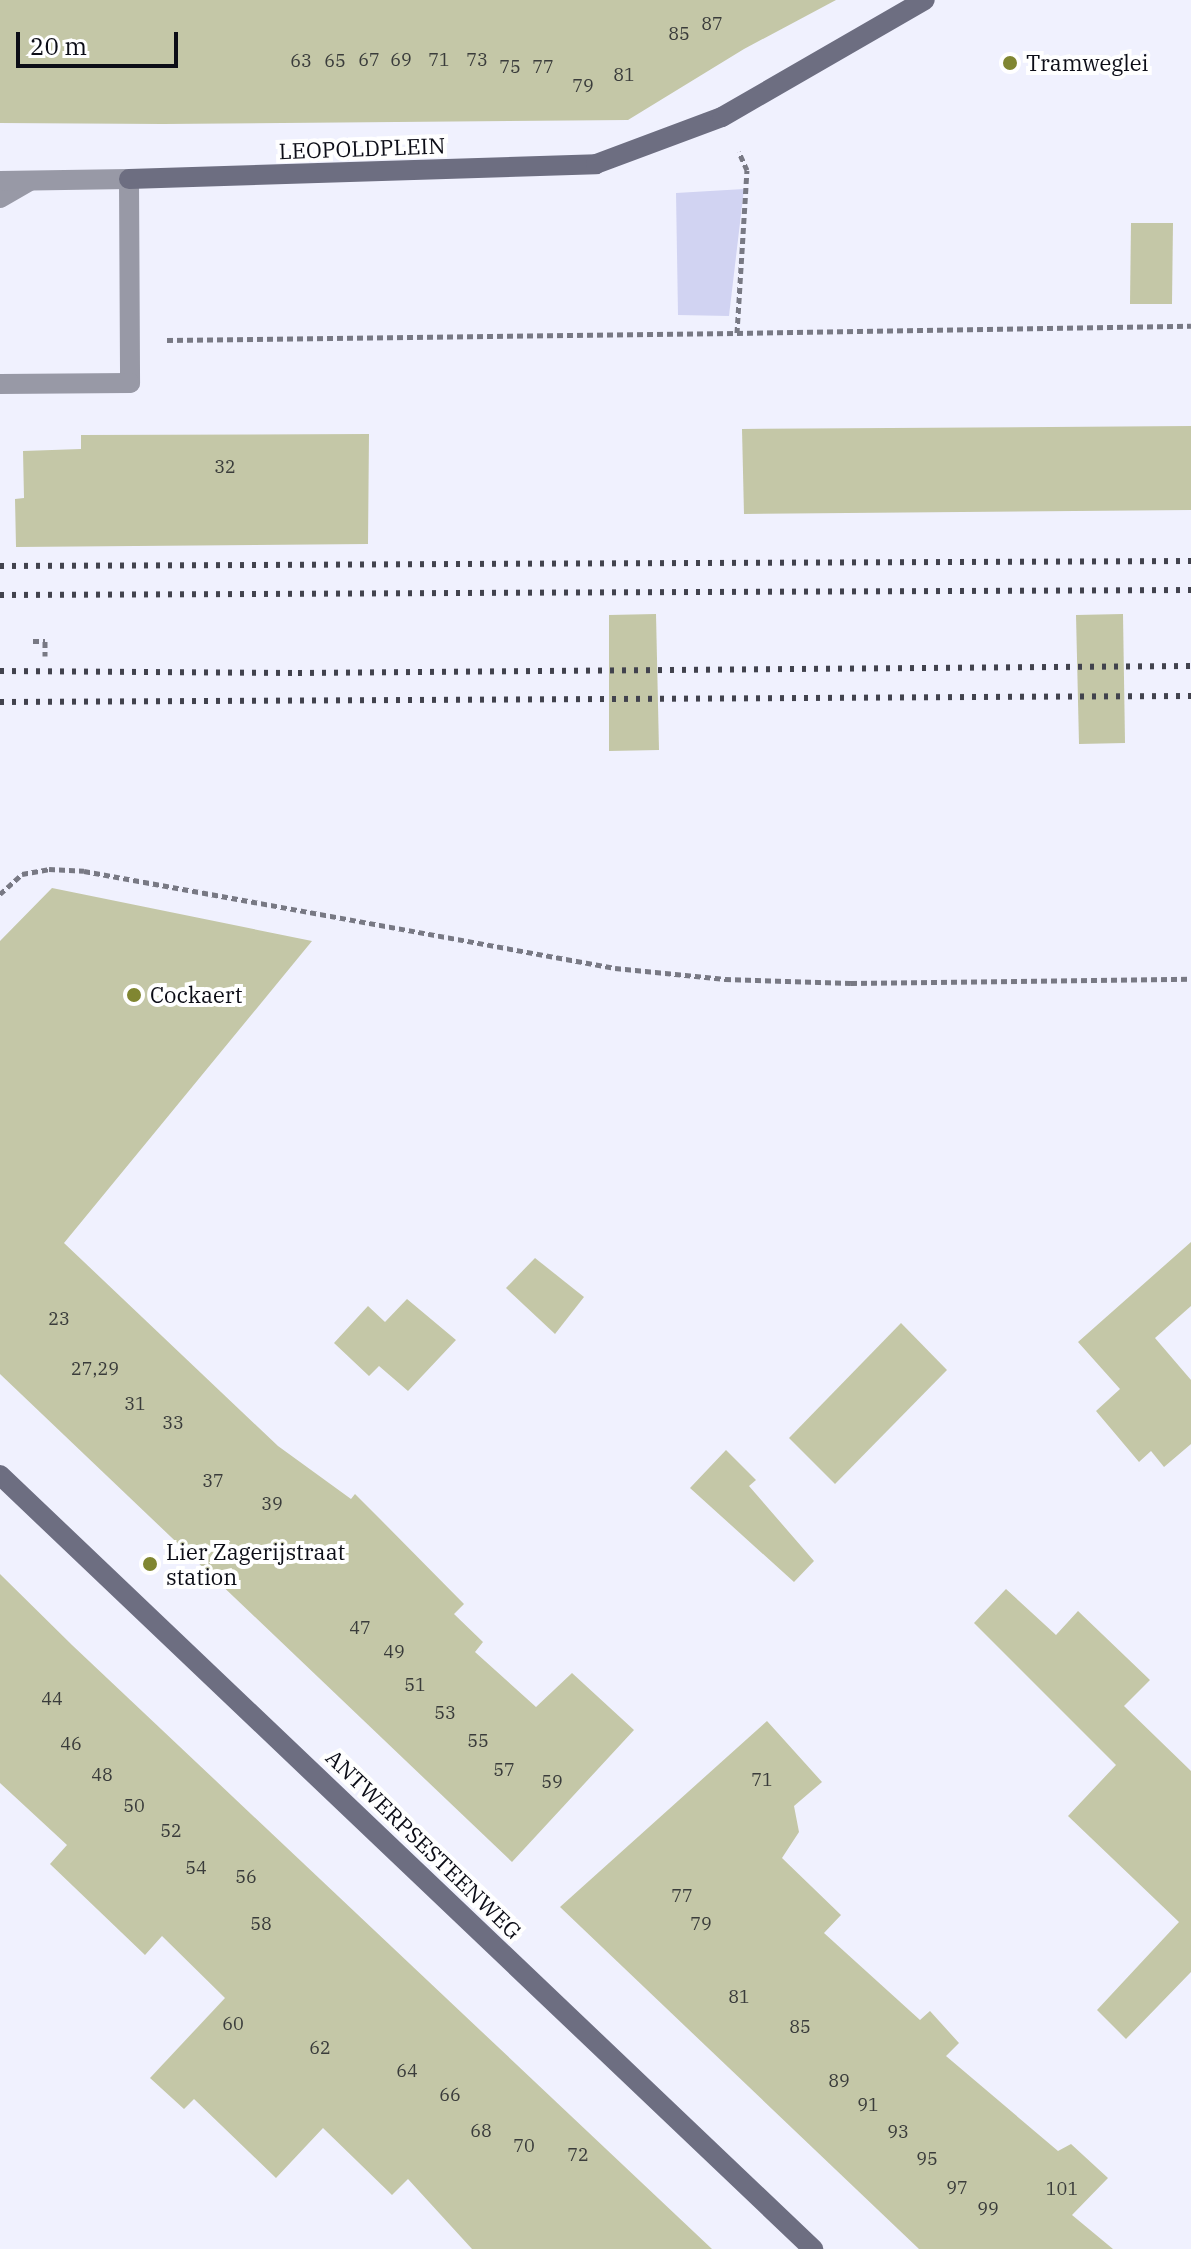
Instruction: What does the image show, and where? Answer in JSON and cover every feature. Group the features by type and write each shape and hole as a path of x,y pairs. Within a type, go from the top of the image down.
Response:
{"street":[{"path":"722,117 925,0"},
{"name":"LEOPOLDPLEIN","path":"0,181 596,164 722,117"},
{"path":"0,384 130,383 129,179"},
{"path":"0,198 30,181"},
{"name":"ANTWERPSESTEENWEG","path":"0,1475 813,2249"}],"path":[{"path":"722,117 747,170 737,333"},
{"path":"130,341 1191,326"},
{"path":"33,641 45,641 45,656"},
{"path":"0,894 22,874 49,869 84,871 615,968 725,979 851,983 1191,979"}],"shaded area":[{"path":"744,189 729,316 678,315 676,193"}],"building":[{"path":"0,0 836,0 744,49 628,120 163,124 0,123"},
{"path":"1131,223 1173,223 1172,304 1130,304"},
{"path":"1191,426 1191,510 744,514 742,429"},
{"path":"369,434 368,544 16,547 15,499 24,498 23,451 81,449 81,435"},
{"path":"656,614 659,750 609,751 609,615"},
{"path":"1123,614 1125,743 1079,744 1076,615"},
{"path":"52,888 312,941 64,1243 278,1446 351,1499 355,1494 464,1604 454,1614 483,1642 475,1652 536,1707 572,1673 634,1730 512,1862 0,1374 0,941"},
{"path":"1191,1242 1191,1306 1155,1338 1191,1380 1191,1444 1164,1467 1151,1451 1139,1462 1096,1411 1120,1389 1078,1342"},
{"path":"535,1258 584,1297 555,1334 506,1288"},
{"path":"407,1299 456,1340 408,1391 379,1366 369,1376 334,1343 368,1306 385,1322"},
{"path":"901,1323 947,1370 835,1484 789,1438"},
{"path":"726,1450 756,1480 749,1486 814,1561 794,1582 690,1488"},
{"path":"0,1574 712,2249 472,2249 408,2179 392,2195 323,2128 276,2178 194,2099 184,2109 150,2078 225,1998 162,1936 145,1955 50,1864 67,1845 0,1783"},
{"path":"1006,1589 1056,1635 1078,1611 1150,1680 1124,1706 1191,1771 1191,1972 1126,2039 1097,2010 1179,1922 1068,1816 1116,1765 974,1623"},
{"path":"767,1721 822,1782 794,1806 799,1832 782,1858 841,1915 824,1933 920,2020 930,2011 959,2043 946,2056 1058,2151 1071,2144 1108,2178 1072,2215 1113,2249 919,2249 560,1907"}],"railway":[{"path":"0,566 1191,561"},
{"path":"0,595 1191,590"},
{"path":"0,671 298,673 1191,666"},
{"path":"0,702 1191,696"}],"place":[{"name":"Tramweglei","path":"1010,63"},
{"name":"Cockaert","path":"134,995"},
{"name":"Lier Zagerijstraat station","path":"150,1564"}]}
